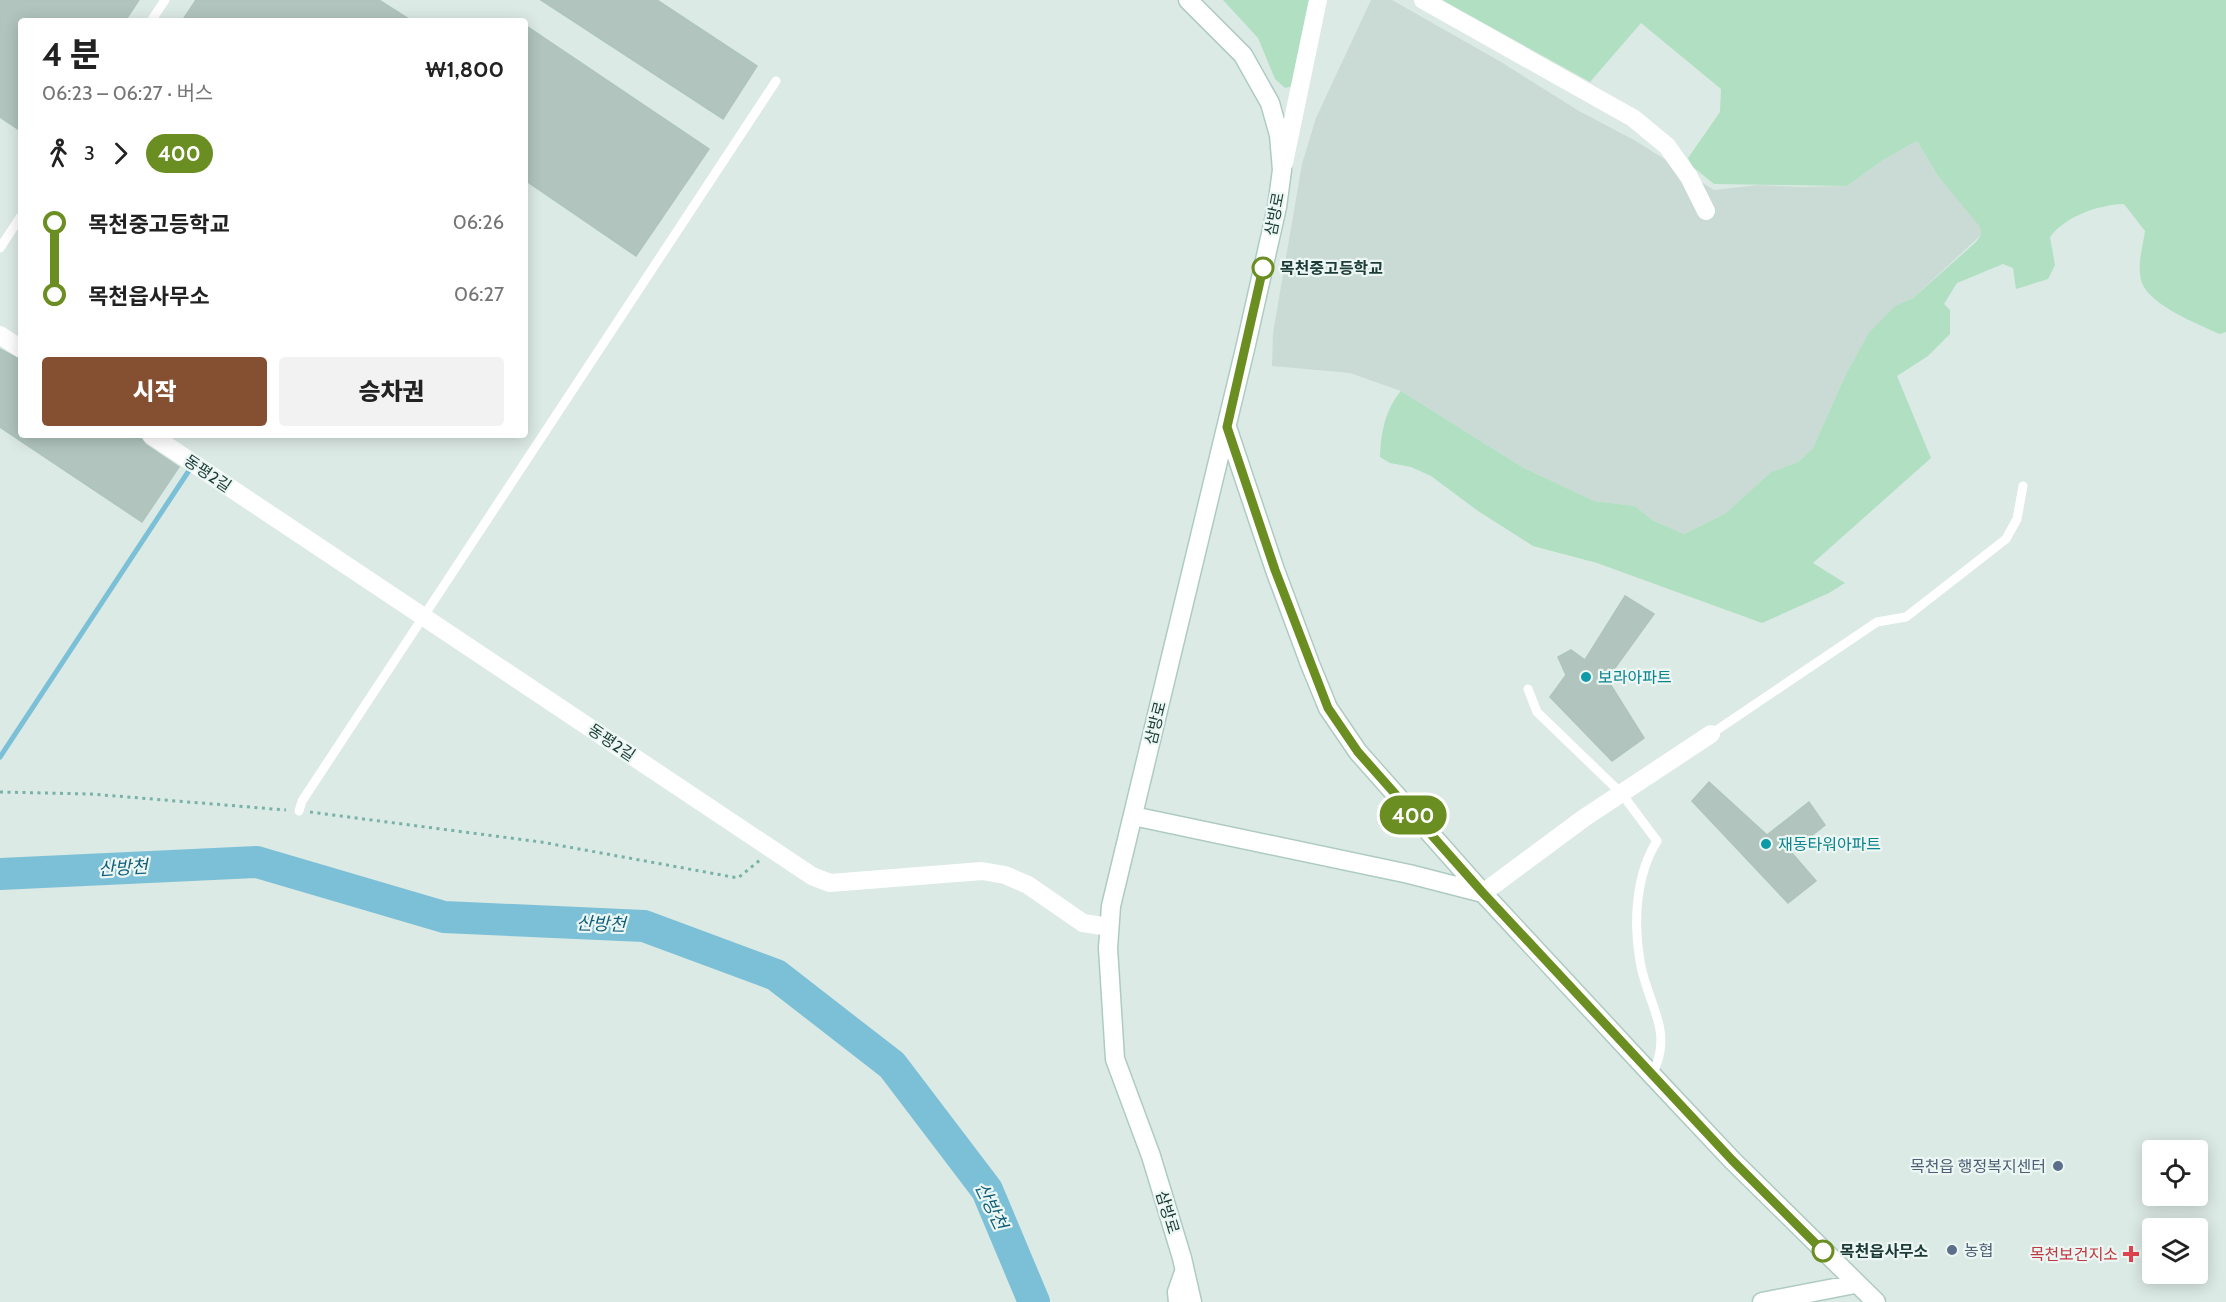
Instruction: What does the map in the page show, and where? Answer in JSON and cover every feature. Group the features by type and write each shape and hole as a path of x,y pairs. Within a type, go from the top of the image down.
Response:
{"street":[{"name":"삼방로","path":"1188,0 1243,55 1270,103 1279,135 1282,170"},
{"name":"삼방로","path":"1192,1302 1191,1288 1184,1272 1182,1257 1151,1156 1115,1059 1108,948 1111,906 1227,427 1277,207 1282,170 1318,0"},
{"path":"1423,0 1633,118 1667,146 1689,177 1706,211"},
{"path":"0,335 18,347"},
{"path":"1227,427 1275,570 1328,708 1358,752 1483,893 1652,1075 1855,1284 1876,1302"},
{"name":"동평2길","path":"155,438 812,876 830,883 982,872 1005,875 1028,885 1083,924 1109,927"},
{"path":"1133,816 1409,874 1483,893 1711,734"},
{"name":"삼방로","path":"1178,1302 1177,1292 1184,1272"},
{"path":"1762,1302 1855,1284"}],"lane":[{"path":"154,18 165,0"},
{"path":"299,811 302,801 776,81"},
{"path":"0,248 18,221"},
{"path":"1711,734 1877,622 1906,617 2006,540 2017,519 2023,486"},
{"path":"1528,689 1537,712 1622,794 1657,841 1648,856 1637,913 1640,961 1661,1030 1661,1057 1652,1075"}],"path":[{"path":"0,792 91,794 299,811 541,842 738,878 773,849"}],"shaded area":[{"name":"목천중고등학교","path":"1371,0 1392,0 1501,62 1579,111 1634,140 1714,190 1758,185 1847,186 1883,160 1917,141 1938,176 1980,226 1981,235 1913,298 1895,306 1845,376 1813,448 1798,462 1771,472 1726,513 1684,534 1652,520 1635,506 1594,501 1522,467 1401,391 1350,373 1272,366 1273,333 1302,164 1316,118"}],"green space":[{"path":"1223,0 1310,0 1293,86 1285,88 1275,79 1258,38"},
{"path":"1442,0 2226,0 2226,332 2220,334 2188,320 2155,299 2147,291 2140,277 2140,257 2145,231 2124,204 2093,209 2065,223 2050,237 2055,265 2048,279 2016,289 2013,268 2003,264 1957,283 1944,304 1950,310 1950,334 1928,356 1897,376 1931,458 1813,563 1845,583 1829,593 1762,623 1597,563 1533,546 1478,511 1431,476 1411,467 1390,463 1380,457 1385,422 1391,406 1401,391 1522,467 1594,501 1635,506 1652,520 1684,534 1726,513 1771,472 1798,462 1813,448 1845,376 1869,333 1895,306 1913,298 1976,242 1981,235 1980,227 1938,176 1917,141 1883,160 1847,186 1714,184 1693,167 1688,158 1720,112 1721,89 1641,23 1590,82"}],"building":[{"path":"0,0 139,0 127,18 18,18 18,129 0,117"},
{"path":"196,0 379,0 407,18 184,18"},
{"path":"541,0 657,0 757,66 723,119"},
{"path":"528,27 709,149 636,256 528,182"},
{"path":"0,349 18,358 18,438 141,438 145,444 179,467 142,522 0,427"},
{"name":"보라아파트","path":"1625,596 1654,614 1607,679 1644,738 1612,761 1550,697 1566,675 1558,657 1571,650 1585,660"},
{"name":"재동타워아파트","path":"1709,782 1767,835 1809,802 1825,825 1791,852 1816,881 1788,903 1692,801"}],"waterway":[{"path":"0,757 190,469"},
{"name":"산방천","path":"0,874 257,862 444,917 644,926 776,975 892,1065 987,1190 1034,1302"}],"bus line":[{"name":"400","path":"1263,268 1227,427 1275,570 1328,708 1358,752 1483,893 1636,1059 1823,1251"}],"place":[{"name":"목천중고등학교","path":"1263,268"},
{"name":"보라아파트","path":"1586,677"},
{"name":"재동타워아파트","path":"1766,844"},
{"name":"목천읍 행정복지센터","path":"2058,1166"},
{"name":"농협","path":"1952,1250"},
{"name":"목천읍사무소","path":"1823,1251"},
{"name":"목천보건지소","path":"2131,1254"}]}
